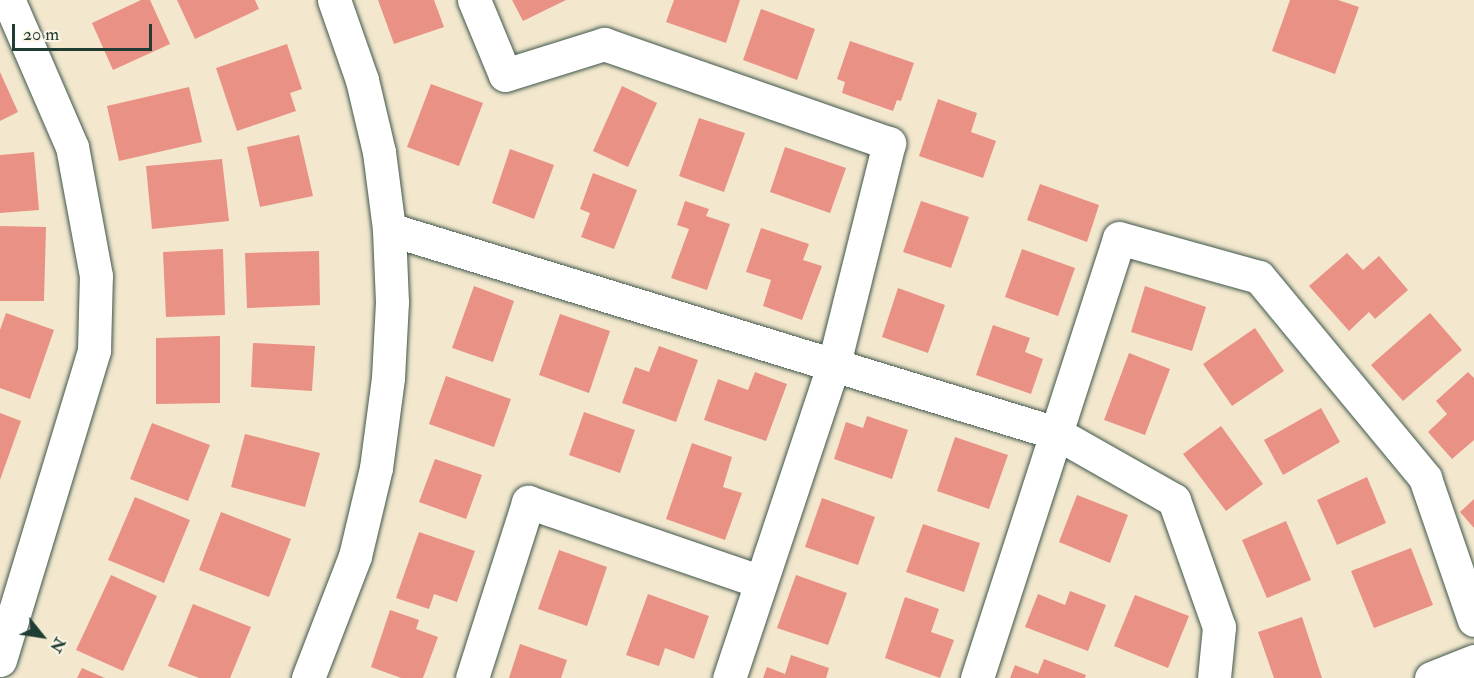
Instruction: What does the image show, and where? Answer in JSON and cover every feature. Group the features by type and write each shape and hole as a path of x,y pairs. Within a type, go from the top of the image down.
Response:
{"street":[{"path":"308,678 355,556 376,468 388,378 392,302 389,230 379,152 362,80 334,0"},
{"path":"474,0 505,75 604,44 889,143 834,363 729,678"},
{"path":"0,660 93,350 96,276 72,147 12,6"},
{"path":"389,230 834,363 1056,433 1174,500 1219,627 1214,678"},
{"path":"977,678 1119,238 1259,277 1425,478 1474,620"},
{"path":"472,678 528,502 761,582"},
{"path":"1431,678 1474,662"}],"building":[{"path":"141,0 150,0 170,44 113,70 92,23"},
{"path":"177,0 255,0 259,9 195,39"},
{"path":"378,0 434,0 444,27 394,44"},
{"path":"512,0 566,0 523,21"},
{"path":"674,0 740,0 726,43 666,22"},
{"path":"1290,0 1338,0 1359,7 1335,74 1272,51"},
{"path":"761,9 815,29 797,80 743,60"},
{"path":"850,41 914,63 901,101 897,100 893,111 842,93 845,82 837,79"},
{"path":"287,44 302,89 290,93 296,111 237,131 216,68"},
{"path":"0,72 18,112 0,121"},
{"path":"431,84 483,103 459,166 407,147"},
{"path":"622,86 657,103 628,167 593,151"},
{"path":"189,87 202,142 119,161 107,106"},
{"path":"938,99 977,113 971,132 996,141 983,178 919,156"},
{"path":"699,118 745,133 724,192 679,176"},
{"path":"299,135 313,196 260,207 247,147"},
{"path":"785,147 846,168 830,213 770,192"},
{"path":"510,149 554,165 534,219 492,203"},
{"path":"34,152 39,210 0,213 0,155"},
{"path":"222,159 229,221 152,229 146,166"},
{"path":"593,173 637,190 614,249 581,237 590,213 580,209"},
{"path":"1040,184 1099,205 1087,242 1027,220"},
{"path":"685,201 709,209 706,216 730,224 707,290 671,278 689,229 677,225"},
{"path":"921,201 969,217 951,268 903,252"},
{"path":"0,226 46,227 44,301 0,301"},
{"path":"761,228 809,244 803,260 822,266 802,320 763,306 771,280 746,272"},
{"path":"223,249 225,315 166,317 163,252"},
{"path":"1022,249 1075,268 1058,316 1005,297"},
{"path":"319,251 320,305 247,308 245,253"},
{"path":"1347,253 1363,270 1379,256 1408,290 1375,319 1369,312 1349,331 1309,286"},
{"path":"474,286 514,301 493,362 452,348"},
{"path":"1145,286 1206,307 1192,351 1131,332"},
{"path":"898,288 945,305 928,353 882,337"},
{"path":"6,313 54,330 30,399 0,388 0,330"},
{"path":"1430,313 1462,350 1403,401 1371,365"},
{"path":"560,314 610,331 589,393 539,375"},
{"path":"993,325 1030,338 1025,352 1043,359 1031,394 976,375"},
{"path":"1255,328 1284,371 1232,406 1203,364"},
{"path":"220,336 220,403 156,404 156,338"},
{"path":"253,343 315,346 312,391 251,387"},
{"path":"659,346 698,360 676,422 622,403 635,367 649,372"},
{"path":"1129,353 1170,369 1145,435 1104,420"},
{"path":"755,372 787,384 766,441 704,420 718,379 748,390"},
{"path":"1468,372 1474,378 1474,440 1452,459 1428,432 1447,414 1436,401"},
{"path":"446,376 511,399 494,447 429,424"},
{"path":"1321,408 1340,442 1283,475 1264,440"},
{"path":"584,412 635,430 620,473 569,455"},
{"path":"0,413 21,421 0,480"},
{"path":"867,416 908,430 892,479 834,459 846,422 863,428"},
{"path":"152,423 210,445 188,501 130,479"},
{"path":"1221,426 1263,484 1226,511 1183,454"},
{"path":"245,434 320,453 305,507 231,487"},
{"path":"955,437 1008,455 989,509 937,491"},
{"path":"692,443 732,457 723,487 742,493 725,540 666,519"},
{"path":"435,459 482,475 466,519 419,502"},
{"path":"1367,477 1386,523 1337,545 1317,500"},
{"path":"1077,495 1128,515 1110,563 1059,542"},
{"path":"135,497 190,520 164,583 108,560"},
{"path":"822,498 875,517 858,565 805,547"},
{"path":"1474,499 1474,528 1460,512"},
{"path":"221,512 291,539 269,597 199,570"},
{"path":"1286,521 1311,580 1267,598 1242,540"},
{"path":"923,524 980,543 964,592 906,572"},
{"path":"419,532 475,551 457,602 434,594 429,609 396,598"},
{"path":"1411,548 1433,605 1374,628 1351,571"},
{"path":"559,550 607,567 587,626 538,609"},
{"path":"111,575 157,596 123,671 76,650"},
{"path":"796,575 847,593 828,645 777,628"},
{"path":"1070,591 1106,605 1088,651 1025,627 1038,594 1065,605"},
{"path":"648,594 709,616 694,659 665,648 659,666 626,655"},
{"path":"1135,595 1189,616 1168,668 1114,646"},
{"path":"905,597 939,609 931,632 954,640 940,678 885,658"},
{"path":"193,604 251,627 230,678 199,678 168,666"},
{"path":"390,610 419,620 416,629 438,637 423,678 401,678 371,667"},
{"path":"1302,617 1322,678 1274,678 1258,632"},
{"path":"520,644 567,660 561,678 509,678"},
{"path":"791,655 829,668 826,678 763,678 767,667 785,674"},
{"path":"1044,659 1086,675 1085,678 1010,678 1015,665 1038,674"},
{"path":"82,668 105,678 77,678"}]}
